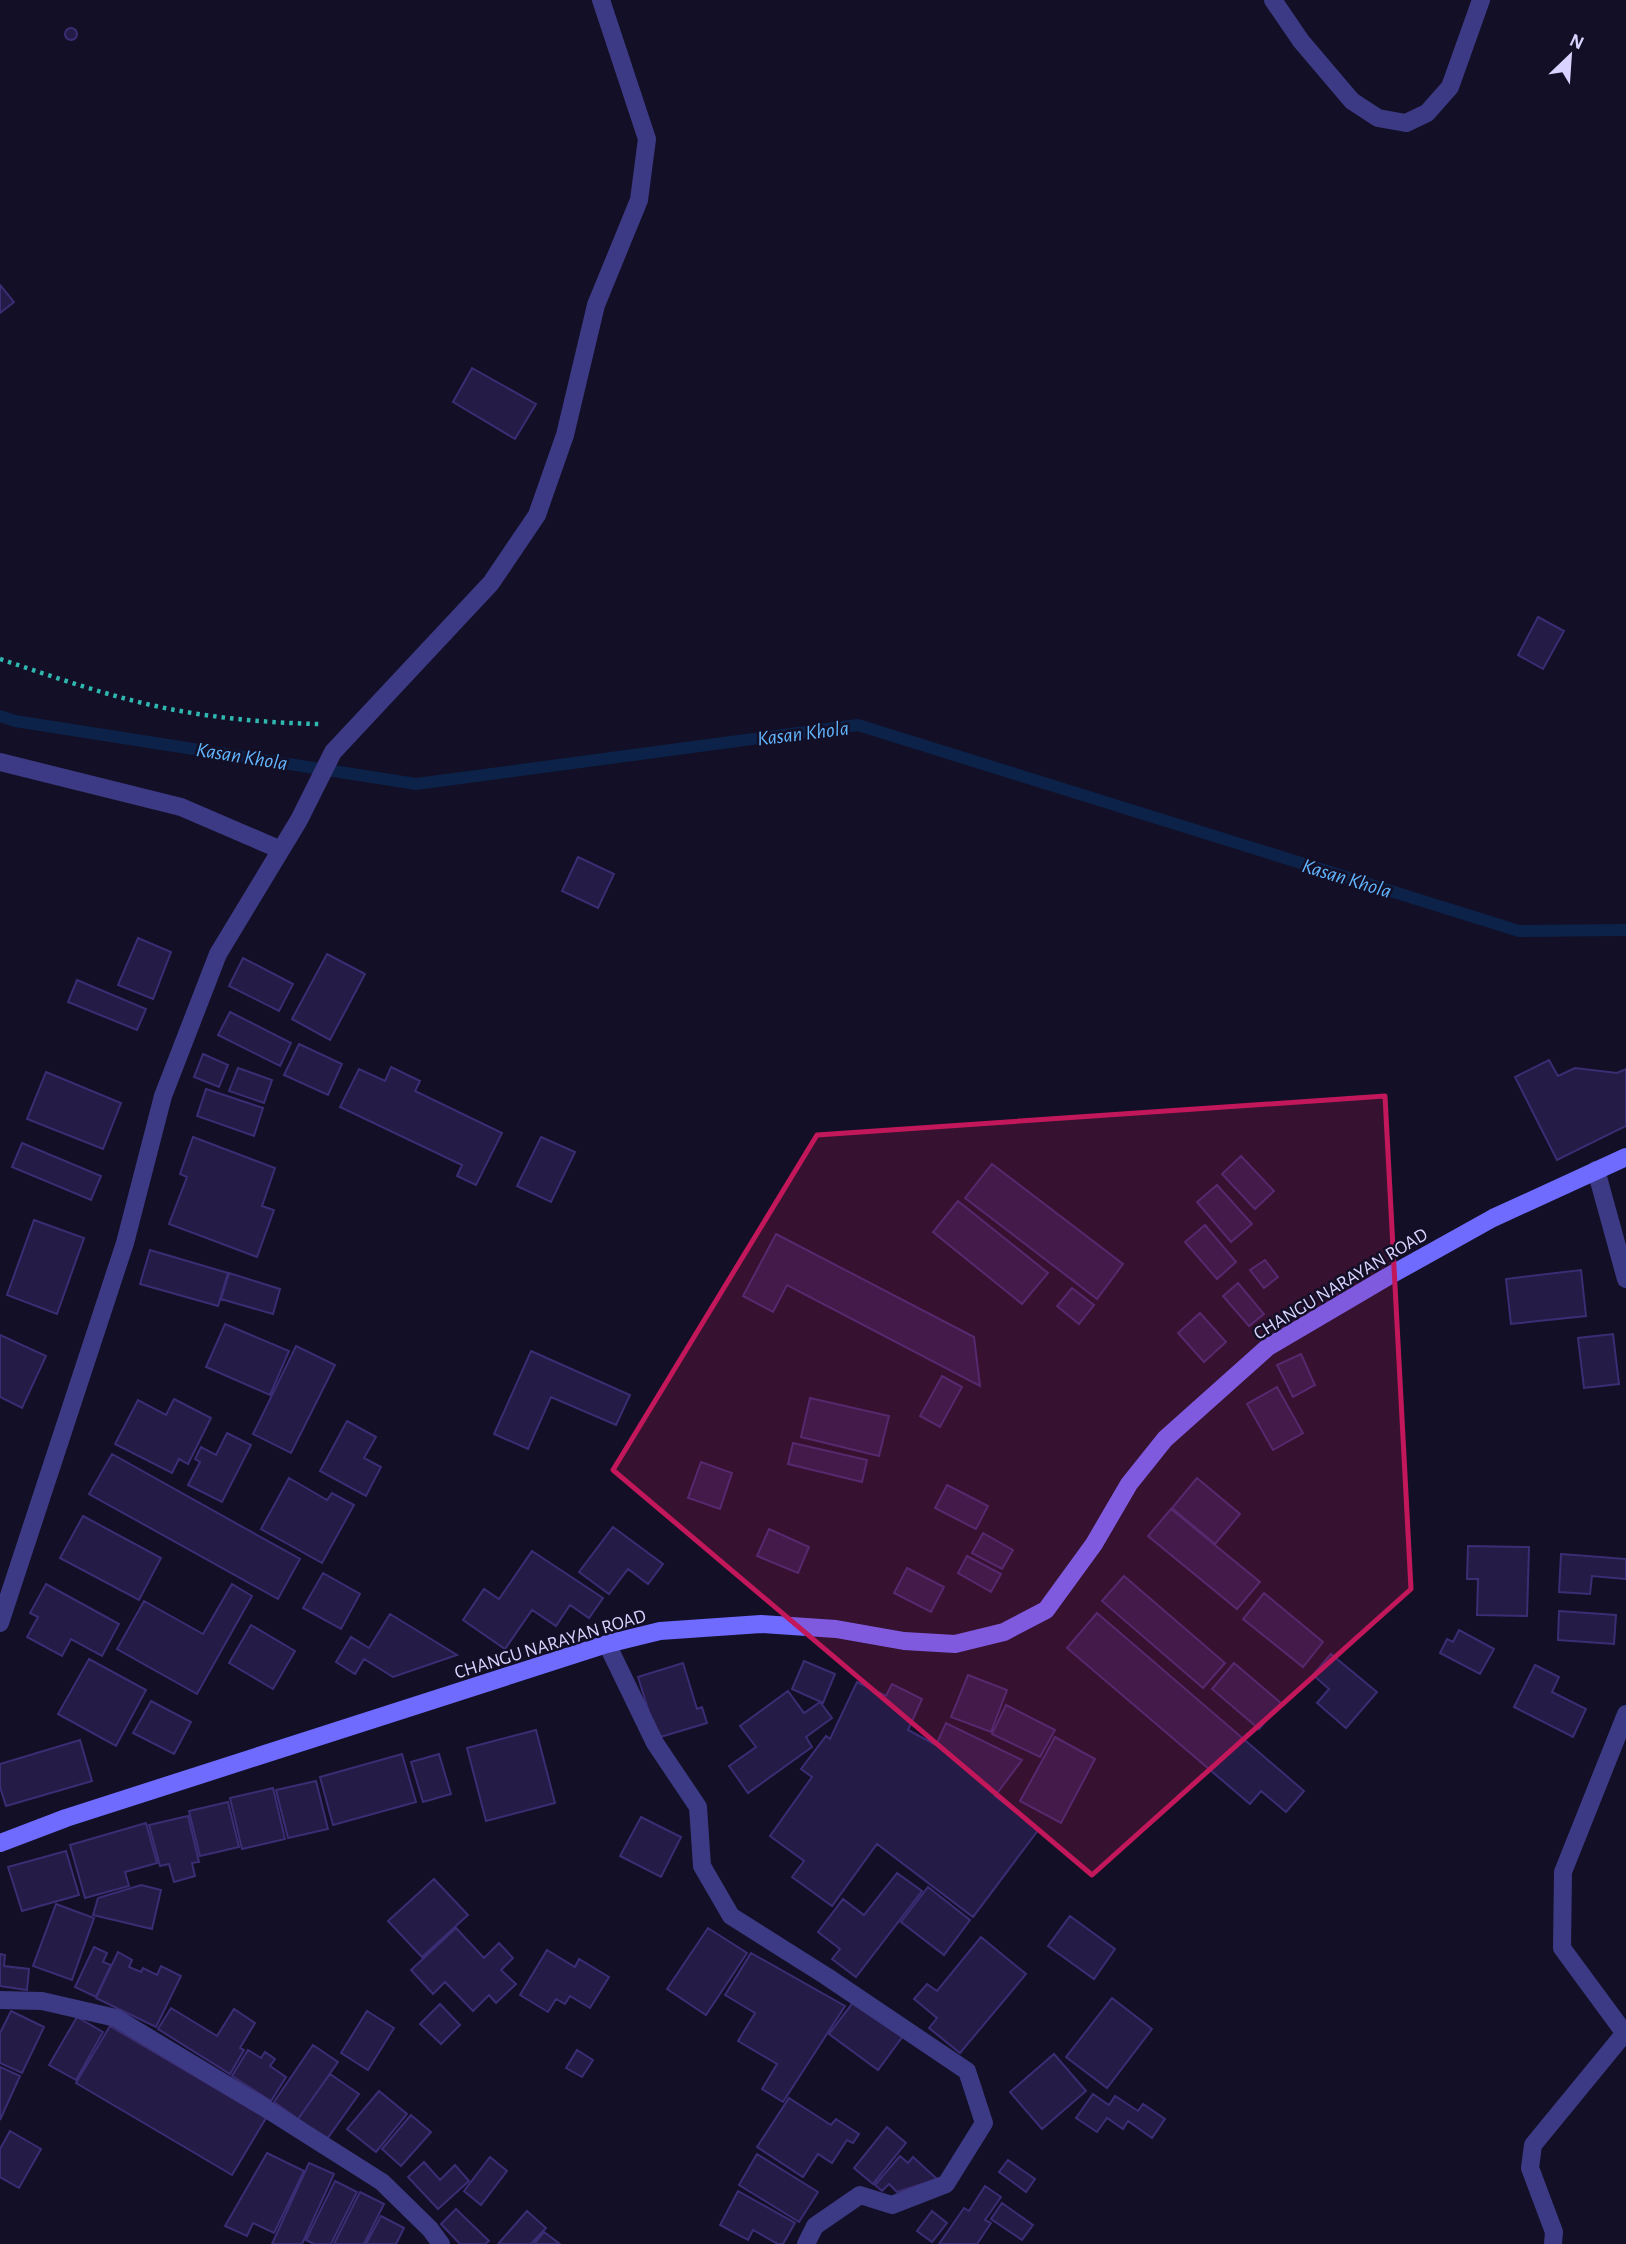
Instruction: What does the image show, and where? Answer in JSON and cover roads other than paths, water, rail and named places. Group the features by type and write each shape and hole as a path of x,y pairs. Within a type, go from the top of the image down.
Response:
{"main road":[{"name":"CHANGU NARAYAN ROAD","path":"0,1843 91,1810 607,1643 660,1631 761,1623 836,1629 904,1641 955,1644 1004,1632 1046,1610 1094,1544 1129,1484 1165,1439 1268,1347 1493,1218 1626,1157"}],"street":[{"path":"0,1623 125,1243 163,1097 218,954 299,820 333,752 491,583 537,515 565,435 596,305 639,200 647,139 601,0"},
{"path":"1273,0 1301,41 1352,101 1378,118 1406,123 1427,113 1450,87 1481,0"},
{"path":"0,762 181,807 281,850"},
{"path":"1596,1170 1626,1279"},
{"path":"607,1643 655,1742 698,1807 702,1866 731,1916 967,2071 984,2123 946,2184 891,2204 859,2195 815,2226 806,2244"},
{"path":"1553,2244 1554,2232 1530,2168 1533,2145 1625,2035 1562,1948 1563,1872 1626,1714"},
{"path":"0,2000 42,2001 116,2018 382,2182 430,2229 441,2244"}],"waterway":[{"name":"Kasan Khola","path":"0,716 15,721 416,784 858,725 1519,931 1626,930"}]}
